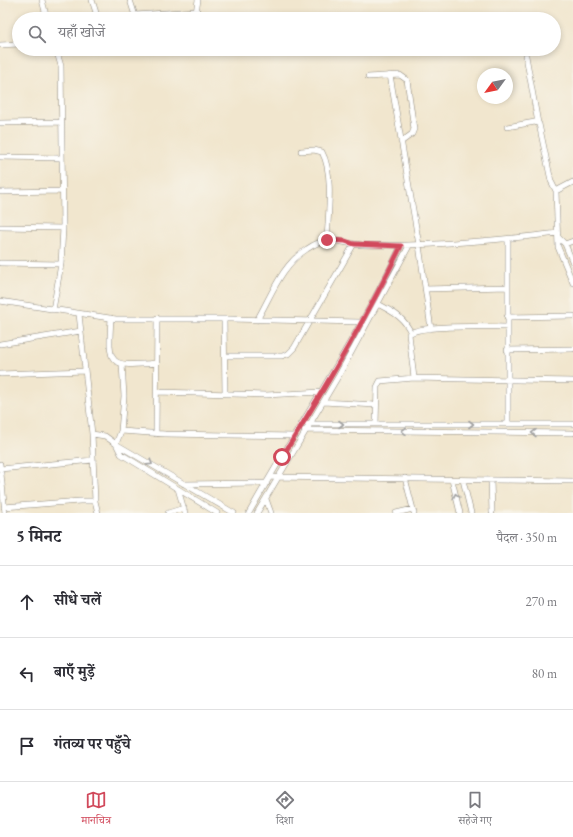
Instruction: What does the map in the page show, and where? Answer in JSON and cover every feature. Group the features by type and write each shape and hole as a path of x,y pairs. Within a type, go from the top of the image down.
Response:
{"street":[{"path":"42,0 45,12"},
{"path":"92,0 96,12"},
{"path":"130,0 134,12"},
{"path":"180,12 197,10 198,0"},
{"path":"0,45 12,44"},
{"path":"53,310 61,264 63,228 60,122 61,66 58,56"},
{"path":"526,56 538,123 551,181 556,191 559,235 558,247 573,283"},
{"path":"390,75 400,142 419,245 431,328"},
{"path":"368,77 403,75 407,80 414,129 412,134 400,142"},
{"path":"0,122 60,122"},
{"path":"507,127 538,123"},
{"path":"301,151 314,150 322,152 326,158 328,169 329,200 327,240"},
{"path":"0,157 62,158"},
{"path":"556,191 573,182"},
{"path":"0,192 62,192"},
{"path":"0,227 63,228"},
{"path":"257,320 289,264 307,249 327,240 345,241 354,244 409,246 559,235"},
{"path":"559,235 565,244 573,263"},
{"path":"508,239 508,424"},
{"path":"565,244 573,241"},
{"path":"224,356 282,356 288,354 294,348 354,244"},
{"path":"249,513 322,392 388,273 401,246"},
{"path":"257,513 323,402 409,246"},
{"path":"0,263 61,264"},
{"path":"425,289 508,287"},
{"path":"0,301 111,318 360,322"},
{"path":"378,304 400,316 407,323 411,333"},
{"path":"80,314 92,434 95,502 98,513"},
{"path":"507,317 573,316"},
{"path":"111,318 110,353 116,363 156,363"},
{"path":"156,434 157,318"},
{"path":"224,319 225,394"},
{"path":"414,378 409,334 413,330 431,328 507,327"},
{"path":"0,344 81,331"},
{"path":"508,350 573,349"},
{"path":"122,364 124,396 121,431 116,444 121,454 217,513"},
{"path":"0,374 86,371"},
{"path":"376,424 377,387 380,381 414,378 573,380"},
{"path":"157,392 266,395 322,392"},
{"path":"323,402 376,405"},
{"path":"302,424 573,424"},
{"path":"299,430 573,433"},
{"path":"121,431 156,434 295,436"},
{"path":"92,434 105,436 116,444 234,513"},
{"path":"0,469 93,460"},
{"path":"0,464 1,492 5,513"},
{"path":"270,477 573,481"},
{"path":"396,513 414,511 405,478"},
{"path":"452,480 460,513"},
{"path":"463,480 471,513"},
{"path":"492,480 492,513"},
{"path":"178,490 184,484 267,483"},
{"path":"168,513 184,511 178,490"},
{"path":"266,499 271,513"},
{"path":"4,507 80,501 95,502"}],"route":[{"path":"282,457 326,384 388,273 401,246 354,244 345,241 327,240"}]}
